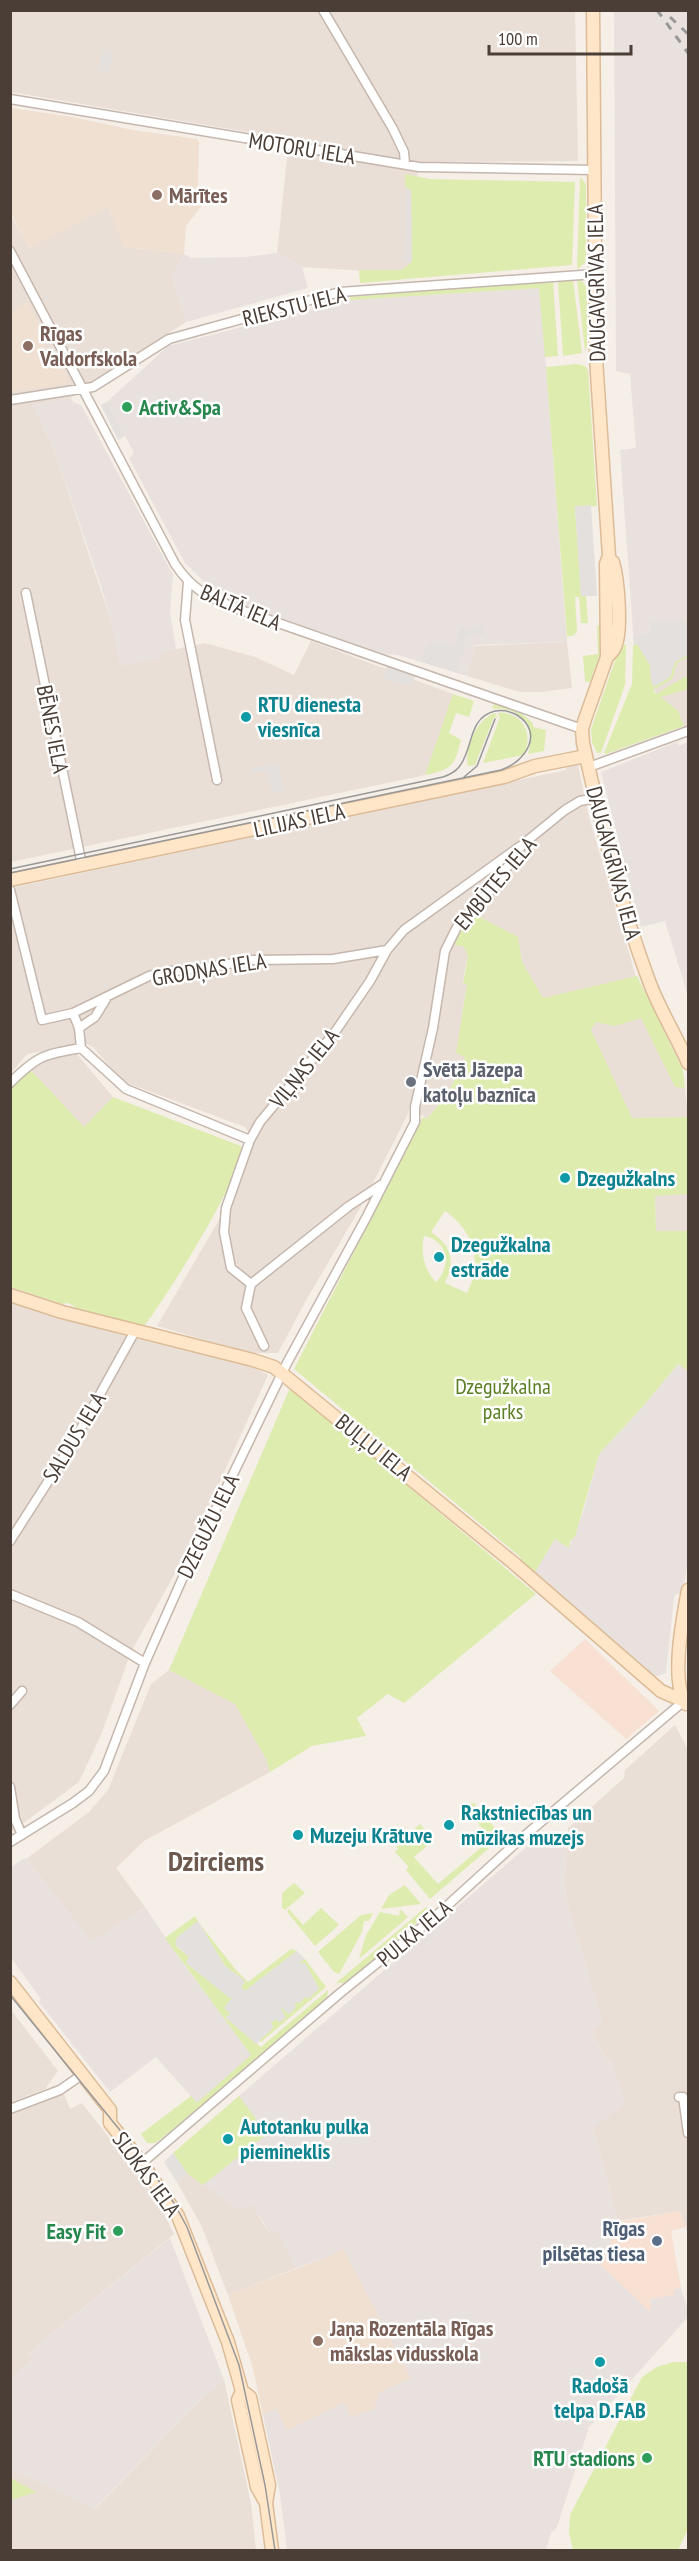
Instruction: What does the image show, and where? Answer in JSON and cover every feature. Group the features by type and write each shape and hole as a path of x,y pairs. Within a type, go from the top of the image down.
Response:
{"street":[{"path":"323,10 393,129 404,152 405,164"},
{"name":"DAUGAVGRĪVAS IELA","path":"593,10 597,381 609,556 614,563 618,631 614,649 607,657 582,729 587,761 614,869 645,970 688,1063"},
{"name":"MOTORU IELA","path":"10,99 405,164 463,169 595,170"},
{"name":"BALTĀ IELA","path":"10,251 13,261 84,389 165,544 188,582 207,596 582,729"},
{"name":"RIEKSTU IELA","path":"10,400 84,389 101,384 169,339 340,292 595,274"},
{"path":"188,582 184,620 217,780"},
{"name":"BĒNES IELA","path":"26,593 82,865"},
{"path":"587,761 688,731"},
{"name":"LILIJAS IELA","path":"10,880 504,777 535,766 587,761"},
{"name":"EMBŪTES IELA","path":"384,1183 414,1122 446,951 451,937 457,927 496,884 522,845 565,810 580,801 596,798"},
{"name":"VIĻŅAS IELA","path":"251,1284 231,1268 224,1232 226,1208 250,1140 271,1108 335,1032 370,981 387,950 404,930 522,845"},
{"path":"10,890 42,1020 73,1013 106,998"},
{"name":"GRODŅAS IELA","path":"79,1028 95,1017 106,998 149,976 163,972 211,968 251,960 333,959 387,950"},
{"path":"73,1013 79,1028 81,1048 126,1089 250,1140"},
{"path":"10,1083 32,1061 42,1056 81,1048"},
{"path":"264,1346 246,1308 251,1284 349,1206 384,1183"},
{"name":"DZEGUŽU IELA","path":"10,1842 73,1803 97,1781 104,1771 144,1664 184,1575 282,1374 384,1183"},
{"name":"BUĻĻU IELA","path":"10,1295 135,1331 253,1360 282,1374 516,1565 651,1684 686,1704"},
{"name":"SALDUS IELA","path":"10,1541 74,1441 135,1331"},
{"path":"686,1704 679,1680 688,1590"},
{"path":"10,1594 78,1622 144,1664"},
{"path":"10,1705 22,1691"},
{"name":"PULKA IELA","path":"142,2163 339,1994 438,1914 516,1844 686,1704"},
{"path":"10,1787 15,1819 22,1835"},
{"name":"SLOKAS IELA","path":"10,1982 110,2110 110,2123 171,2203 185,2228 228,2342 242,2391 250,2397 269,2485 266,2503 272,2550"},
{"path":"10,2109 60,2090 83,2074"},
{"path":"679,2097 683,2097 688,2133"}],"shaded area":[{"path":"10,11 575,11 578,161 418,162 414,274 302,267 277,253 289,139 11,92"},
{"path":"614,11 688,11 688,657 677,663 672,679 653,690 648,683 647,664 634,645 620,450 636,448 630,374 616,371"},
{"path":"102,50 113,52 109,73 98,71"},
{"path":"11,108 197,139 199,142 198,191 207,199 186,226 184,254 124,247 108,207 29,248 11,214"},
{"path":"406,190 411,190 412,262 405,261"},
{"path":"109,206 124,247 184,254 172,278 186,322 71,398 33,405 54,449 111,621 163,652 205,643 255,657 294,675 311,641 453,694 425,775 11,862 10,214 29,248"},
{"path":"277,253 302,267 308,288 186,322 172,278 184,254 191,258 245,257"},
{"path":"540,288 567,642 475,645 467,676 398,655 383,654 245,606 214,591 185,563 129,458 134,453 107,402 168,346 347,300"},
{"name":"Rīgas Valdorfskola","path":"28,302 47,338 43,342 47,350 51,357 58,358 69,380 66,384 11,392 11,312"},
{"path":"71,398 73,402 81,405 173,575 170,612 176,649 163,652 160,658 120,666 101,586 54,449 33,405"},
{"path":"107,402 125,436 118,440 101,405"},
{"path":"591,505 597,596 581,596 575,506"},
{"path":"688,620 688,655 675,662 670,677 654,687 651,681 650,665 637,644 634,645 633,635 651,634 650,622"},
{"path":"485,626 483,635 467,636 464,647 455,645 460,629"},
{"path":"440,642 464,649 456,672 422,662 427,644"},
{"path":"567,642 572,688 520,692 467,676 475,646"},
{"path":"688,657 688,737 678,711 653,690 672,679 677,663"},
{"path":"387,665 416,676 409,686 384,679"},
{"path":"677,742 679,746 688,742 688,996 665,921 641,927 601,772"},
{"path":"278,763 284,791 272,793 267,770 252,773 252,768"},
{"path":"578,765 589,817 636,977 543,998 522,962 518,937 452,944 464,947 468,956 464,973 463,984 467,984 462,1015 465,1057 449,1092 427,1119 418,1112 422,1098 413,1097 407,1116 359,1210 278,1353 256,1353 233,1348 157,1326 219,1220 232,1203 254,1143 245,1127 122,1081 93,1047 83,1043 27,1054 11,1073 11,888 566,770 566,767"},
{"path":"641,1017 675,1087 685,1088 688,1117 632,1118 591,1030 596,1021 615,1026"},
{"path":"76,1053 113,1097 84,1128 30,1069 34,1065"},
{"path":"688,1194 688,1231 656,1232 655,1195"},
{"path":"10,1300 125,1336 252,1367 268,1375 193,1541 131,1652 101,1735 79,1782 11,1832"},
{"path":"678,1364 688,1371 688,1562 682,1594 676,1594 674,1598 666,1673 655,1677 535,1572 555,1539 569,1547 583,1513 599,1454"},
{"path":"585,1639 659,1711 626,1739 550,1671"},
{"path":"169,1670 235,1704 266,1759 270,1772 144,1841 116,1868 145,1907 92,1942 26,1859 89,1812 108,1790 151,1684"},
{"path":"675,1725 688,1750 688,2234 680,2211 618,2221 593,2128 612,2061 608,2062 591,2031 588,1973 566,1898 565,1880 568,1828 624,1778 625,1770"},
{"path":"545,1831 567,1843 566,1898 603,2023 591,2031 608,2062 612,2061 626,2103 593,2128 618,2221 611,2223 611,2242 597,2262 649,2311 651,2309 650,2299 674,2295 674,2290 681,2288 688,2317 589,2427 557,2527 551,2533 546,2550 287,2550 280,2494 263,2415 395,2349 332,2255 296,2268 277,2231 269,2232 253,2205 238,2211 236,2207 203,2185 266,2134 239,2096"},
{"path":"25,1858 92,1941 145,1907 182,1962 252,2055 197,2103 156,2057 110,2092 39,2002 41,1999 11,1958 11,1867"},
{"path":"198,1921 225,1966 245,1981 241,1987 245,1991 297,1951 305,1959 298,1964 305,1963 319,1989 308,1999 305,1997 300,2003 297,2002 294,2005 296,2008 289,2014 280,2007 286,2017 279,2023 277,2019 271,2022 273,2028 256,2044 226,2018 230,2013 224,2008 234,1995 230,1998 186,1963 189,1957 175,1944 177,1937"},
{"path":"11,2010 58,2071 45,2089 11,2102"},
{"path":"64,2094 70,2109 82,2103 147,2186 174,2234 28,2353 33,2359 11,2378 11,2115"},
{"path":"173,2153 187,2173 177,2182 164,2162"},
{"path":"187,2173 236,2207 253,2204 269,2232 277,2230 296,2268 228,2295 202,2227 177,2182"},
{"path":"680,2211 686,2227 671,2231 681,2288 674,2290 674,2295 650,2299 652,2309 649,2311 597,2262 611,2242 611,2223"},
{"path":"170,2238 224,2380 203,2397 94,2509 11,2469 11,2378 33,2359 28,2353"},
{"name":"Jaņa Rozentāla Rīgas mākslas vidusskola","path":"343,2248 411,2378 379,2393 374,2409 352,2417 344,2403 287,2430 276,2409 263,2415 252,2365 228,2295 332,2255"},
{"path":"224,2380 251,2503 256,2550 11,2550 10,2500 35,2492 11,2478 11,2469 95,2509 203,2397"}],"green space":[{"path":"405,174 430,179 575,182 572,265 360,283 359,270 402,270 412,262 411,191 405,186"},
{"path":"580,177 586,184 586,258 585,263 577,269"},
{"path":"577,279 582,281 587,288 587,347 585,351"},
{"path":"573,280 582,353 563,356 558,281"},
{"path":"553,281 558,356 545,357 539,288 350,300 350,297"},
{"path":"577,364 585,366 588,370 597,506 575,507 581,596 586,596 588,623 581,623 579,597 575,597 577,632 572,636 567,636 546,367"},
{"path":"605,625 605,640 590,682 587,682 585,681 583,656 598,654 597,626"},
{"path":"626,644 625,685 601,753 597,753 592,742 591,729 619,649"},
{"path":"637,644 650,665 651,681 670,677 675,662 688,655 677,663 672,679 653,690 656,694 688,675 688,689 661,697 678,711 684,726 606,754 604,753 632,684 633,645"},
{"path":"453,694 474,701 469,717 456,713 449,733 461,740 457,755 447,768 425,775"},
{"path":"495,704 521,713 533,723 533,727 546,730 544,751 528,754 530,736 524,721 512,711 494,709 492,706"},
{"path":"495,713 498,718 494,717 475,765 468,766 468,752 477,728 488,716"},
{"path":"497,713 513,716 524,725 528,739 527,747 524,755 483,763 500,717"},
{"name":"Dzegužkalna parks","path":"474,914 518,937 522,962 543,998 637,976 683,1070 685,1088 675,1087 641,1018 615,1026 596,1022 591,1030 632,1118 688,1117 688,1194 655,1196 656,1231 688,1231 688,1371 678,1364 599,1454 575,1537 570,1541 569,1548 555,1539 535,1572 528,1568 519,1556 294,1369 423,1117 427,1119 449,1092 465,1057 456,1053 467,984 463,984 468,956 464,947 452,944 456,935","holes":["445,1211 463,1228 473,1248 474,1270 467,1293 445,1283 450,1268 450,1254 443,1242 431,1232","424,1236 438,1243 445,1254 444,1269 436,1282 428,1272 424,1260 422,1248"]},
{"path":"30,1069 84,1127 113,1097 241,1146 239,1160 218,1207 185,1265 144,1326 77,1308 68,1303 62,1304 11,1287 10,1090"},
{"path":"289,1390 296,1392 536,1594 404,1703 388,1694 357,1718 366,1736 312,1746 270,1772 266,1759 235,1704 169,1670"},
{"path":"474,1803 501,1835 501,1838 430,1899 406,1870 409,1867 395,1852 398,1849 395,1845 420,1824 434,1840 414,1857 438,1884 491,1839 468,1811 471,1808 468,1804"},
{"path":"294,1883 305,1893 285,1910 282,1908 282,1893"},
{"path":"405,1885 421,1904 381,1909 389,1895"},
{"path":"426,1907 430,1911 347,1983 336,1983"},
{"path":"321,1908 339,1925 315,1946 287,1912 289,1909 303,1925"},
{"path":"400,1909 408,1917 359,1959 366,1935 380,1912 399,1916"},
{"path":"373,1913 369,1921 364,1921 362,1932 339,1974 334,1972 318,1952 361,1915"},
{"path":"195,1916 198,1921 176,1946 189,1957 186,1963 230,1998 234,1996 225,2008 230,2013 226,2018 261,2047 328,1990 327,1998 161,2139 155,2143 147,2143 141,2134 191,2096 197,2103 251,2055 165,1938"},
{"path":"199,1923 248,1982 291,1949 297,1951 245,1991 241,1987 245,1981 225,1966"},
{"path":"305,1959 326,1987 261,2042 259,2041 273,2028 270,2023 277,2019 279,2023 278,2005 294,2005 319,1989 305,1963 297,1964"},
{"path":"239,2096 267,2134 203,2185 187,2173 173,2153"},
{"name":"RTU stadions","path":"673,2362 688,2362 688,2529 678,2550 573,2550 569,2532 570,2515 642,2377 657,2367"},
{"path":"11,2478 36,2492 11,2500"}],"tram line":[{"path":"10,869 443,777 459,767 464,760 475,727 486,715 495,711 506,711 517,715 530,730 531,738 524,754 518,761 501,770 10,873"},
{"path":"464,777 477,766 495,719"},
{"path":"10,1995 145,2161 174,2203 187,2227 239,2365 265,2485 275,2550"}],"railway":[{"path":"657,10 688,53"},
{"path":"670,17 688,34"}],"place":[{"name":"Mārītes","path":"157,195"},
{"name":"Rīgas Valdorfskola","path":"28,346"},
{"name":"Activ&Spa","path":"127,407"},
{"name":"RTU dienesta viesnīca","path":"246,717"},
{"name":"Svētā Jāzepa katoļu baznīca","path":"411,1082"},
{"name":"Dzegužkalns","path":"565,1178"},
{"name":"Dzegužkalna estrāde","path":"439,1257"},
{"name":"Rakstniecības un mūzikas muzejs","path":"449,1825"},
{"name":"Muzeju Krātuve","path":"298,1835"},
{"name":"Autotanku pulka piemineklis","path":"228,2139"},
{"name":"Easy Fit","path":"118,2231"},
{"name":"Rīgas pilsētas tiesa","path":"657,2241"},
{"name":"Jaņa Rozentāla Rīgas mākslas vidusskola","path":"318,2341"},
{"name":"Radošā telpa D.FAB","path":"600,2362"},
{"name":"RTU stadions","path":"647,2458"}],"district":[{"name":"Dzirciems","path":"216,1860"}]}
